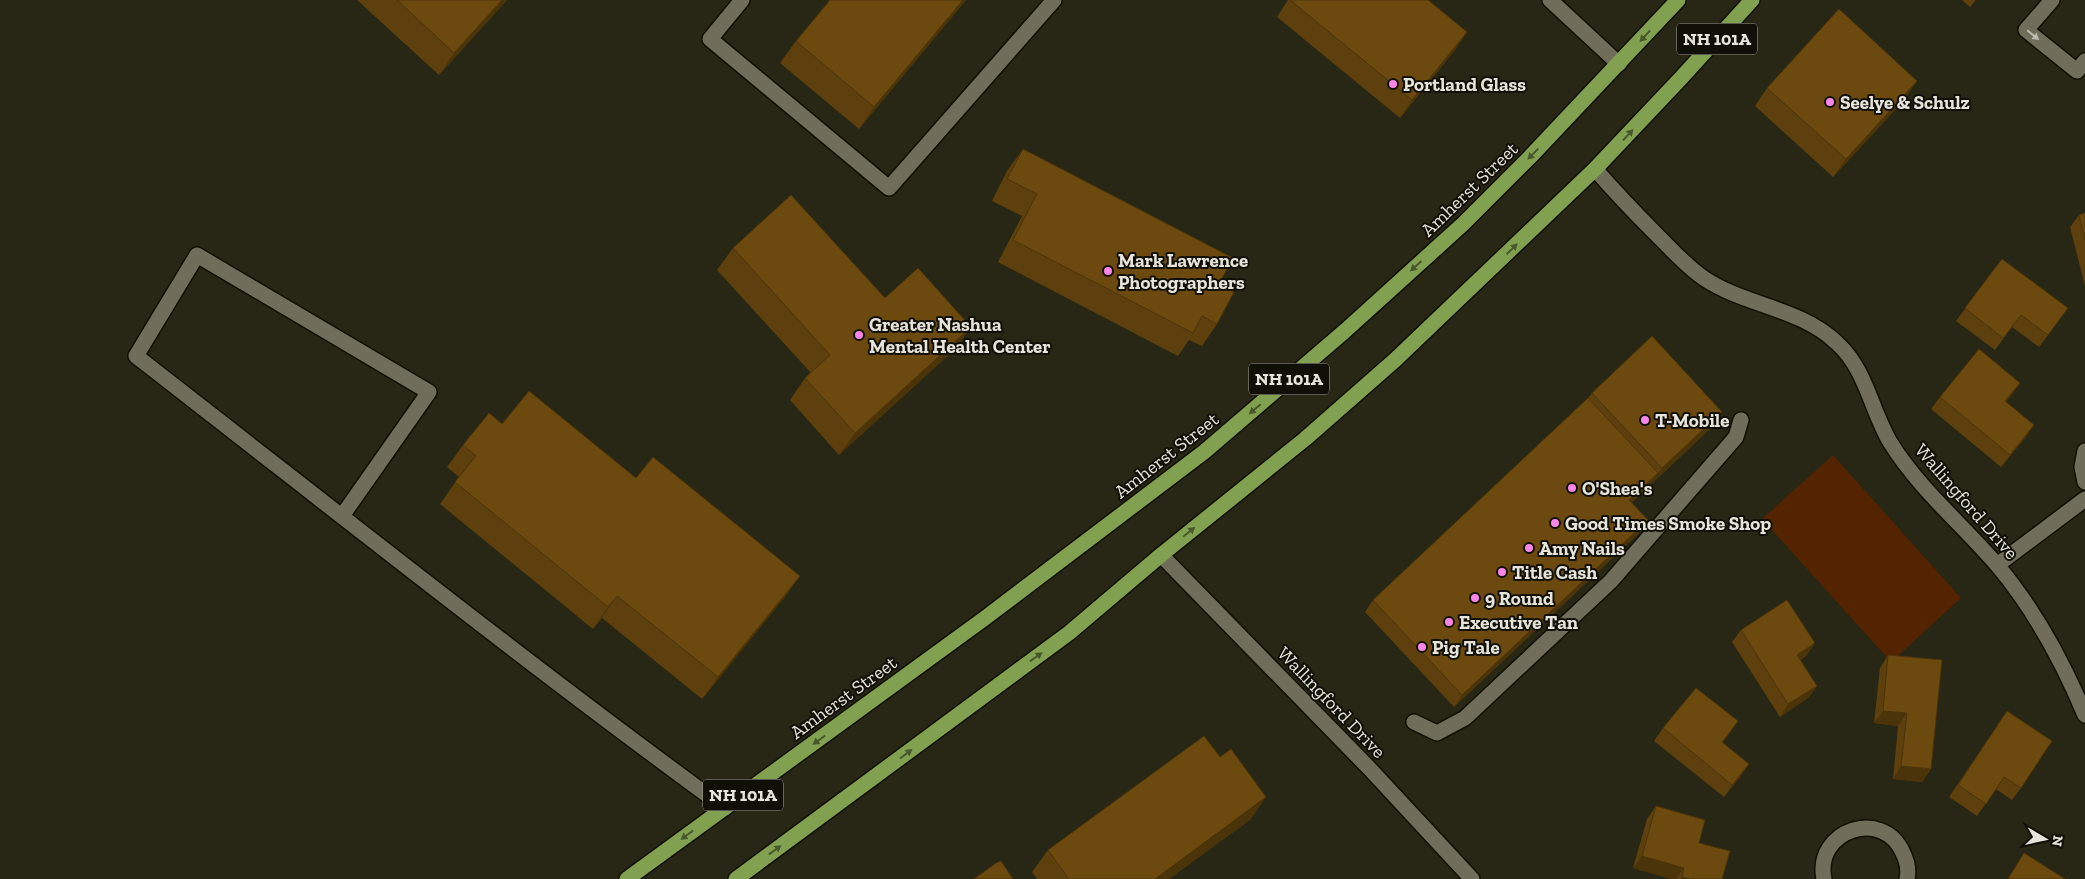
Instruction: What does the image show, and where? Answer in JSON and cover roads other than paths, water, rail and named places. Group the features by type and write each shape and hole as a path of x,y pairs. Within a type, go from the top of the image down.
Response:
{"highway":[{"name":"Amherst Street","path":"627,879 992,612 1204,452 1346,330 1463,224 1619,64 1678,0"},
{"name":"NH 101A","path":"736,879 1069,633 1161,555 1305,439 1395,360 1595,169 1752,0"}],"street":[{"path":"742,0 710,39 889,188 1054,0"},
{"path":"1550,0 1619,64"},
{"path":"2052,0 2026,30 2076,71 2085,61"},
{"name":"Wallingford Drive","path":"1595,169 1684,262 1705,278 1742,297 1794,316 1821,329 1851,357 1861,375 1877,416 1890,442 1937,502 1997,565 2031,609 2052,644 2085,714"},
{"path":"342,516 429,392 197,255 136,356 342,516 630,738 725,808"},
{"path":"1414,722 1437,733 1464,718 1611,581 1736,437 1741,420"},
{"path":"2085,451 2082,467 2085,482"},
{"path":"1997,565 2085,499"},
{"name":"Wallingford Drive","path":"1161,555 1369,768 1472,879"},
{"path":"1824,879 1823,862 1828,850 1837,839 1849,831 1863,827 1877,829 1890,836 1900,846 1906,859 1908,874 1906,879"}],"place":[{"name":"Portland Glass","path":"1393,84"},
{"name":"Seelye & Schulz","path":"1830,102"},
{"name":"Mark Lawrence Photographers","path":"1108,271"},
{"name":"Greater Nashua Mental Health Center","path":"859,335"},
{"name":"T-Mobile","path":"1645,420"},
{"name":"O'Shea's","path":"1572,488"},
{"name":"Good Times Smoke Shop","path":"1555,523"},
{"name":"Amy Nails","path":"1529,548"},
{"name":"Title Cash","path":"1502,572"},
{"name":"9 Round","path":"1475,598"},
{"name":"Executive Tan","path":"1449,622"},
{"name":"Pig Tale","path":"1422,647"}]}
